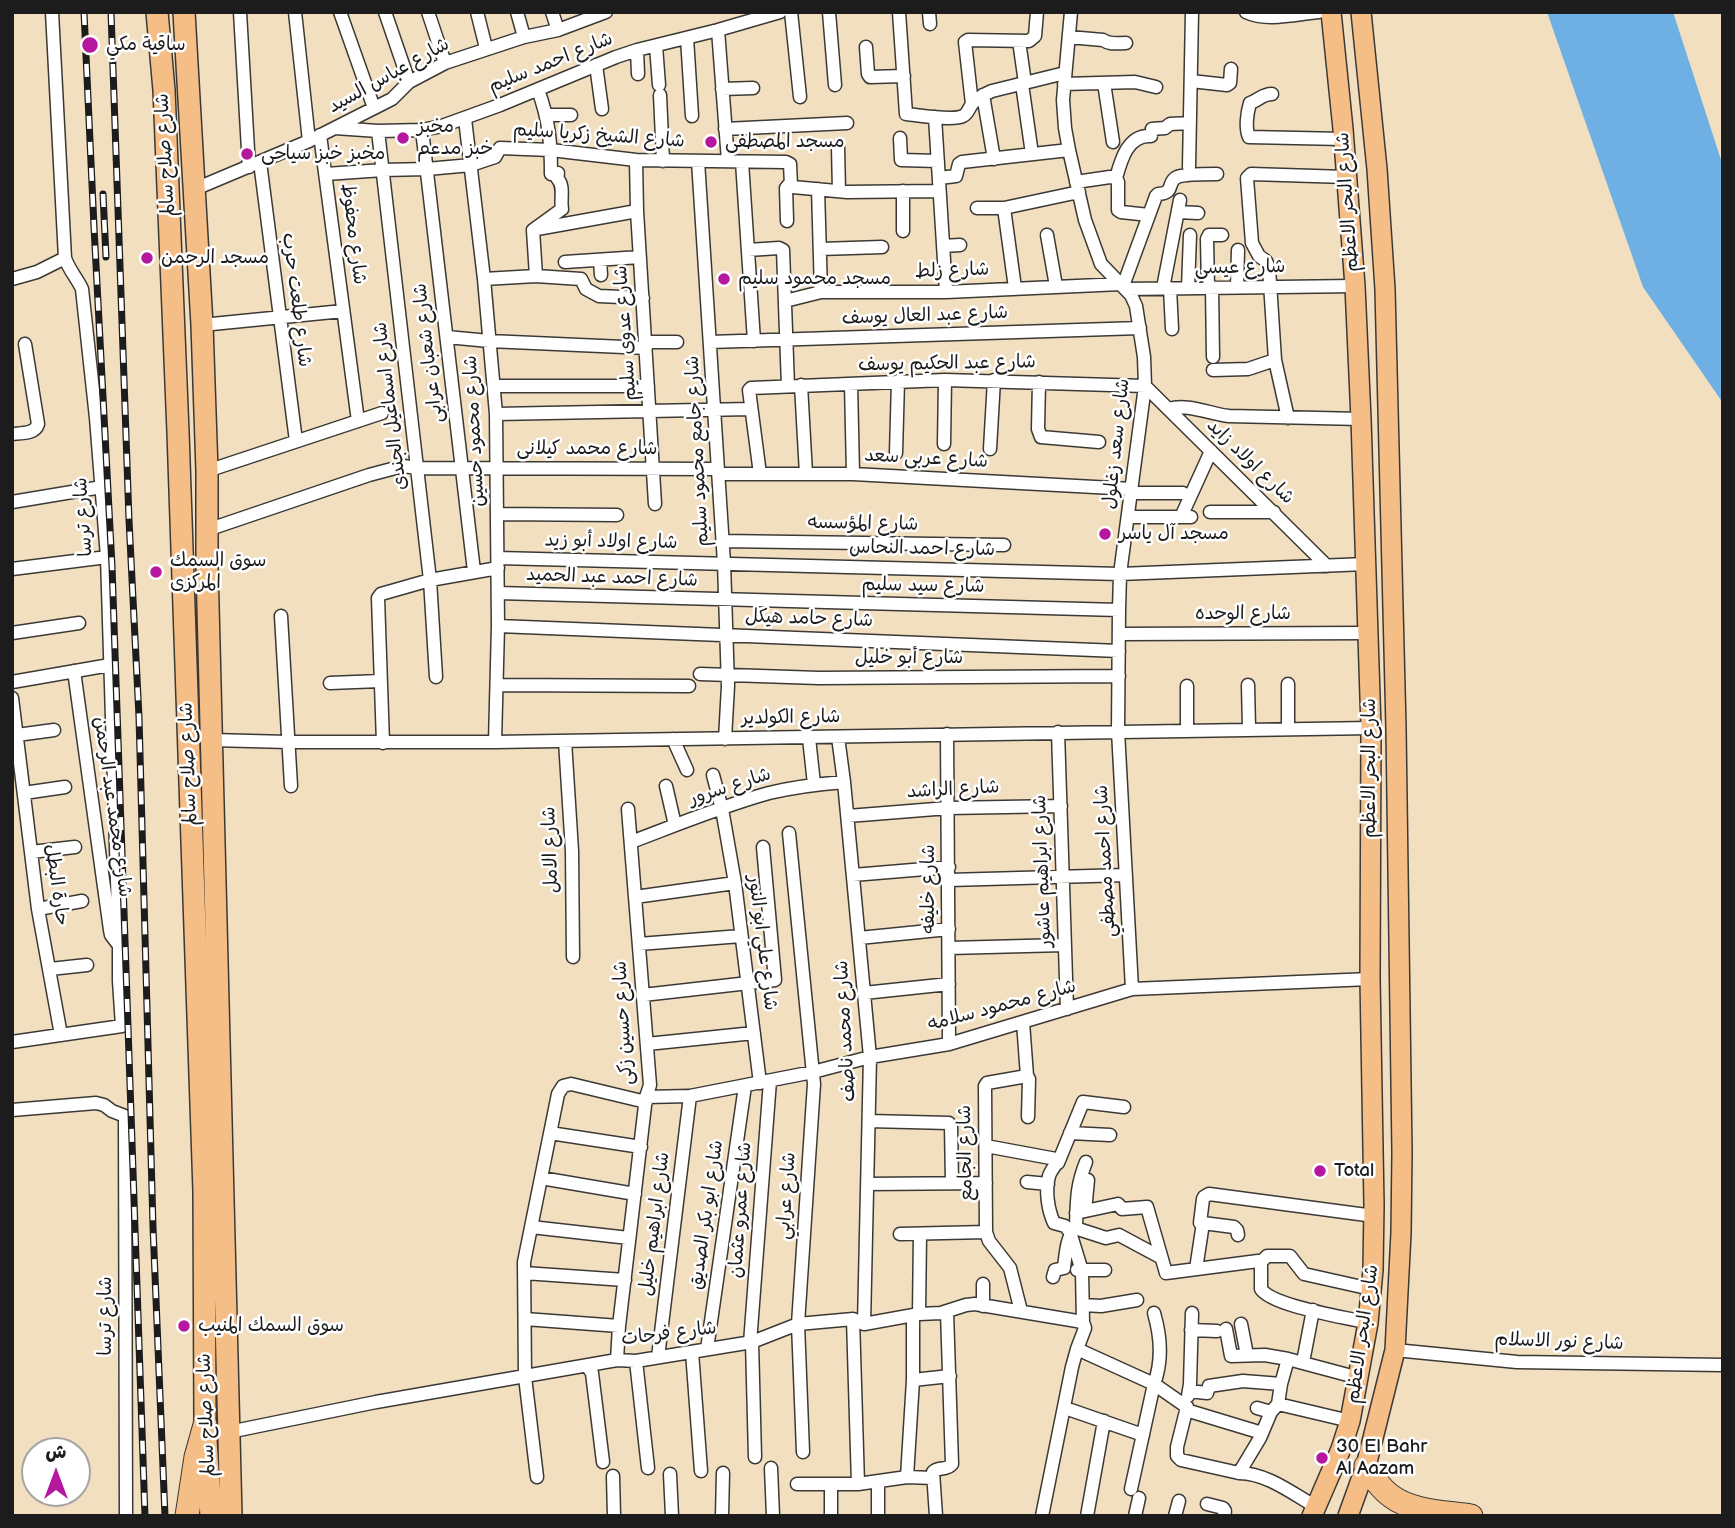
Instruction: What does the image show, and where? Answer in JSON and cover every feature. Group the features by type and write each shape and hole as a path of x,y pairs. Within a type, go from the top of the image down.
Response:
{"highway":[{"name":"شارع صلاح سالم","path":"157,12 162,66 183,561 232,1516"},
{"name":"شارع صلاح سالم","path":"184,12 202,325 212,740 210,1073 204,1191 205,1425 211,1516"},
{"path":"160,42 167,47 176,47 185,37"},
{"path":"162,66 176,61 186,68"},
{"path":"183,561 207,561"},
{"path":"187,1516 194,1468 205,1425"},
{"path":"1366,1466 1390,1496 1407,1504 1471,1516"}],"main road":[{"name":"شارع البحر الاعظم","path":"1314,1511 1341,1449 1359,1378 1368,1323 1374,1216 1370,979 1371,728 1361,419 1346,177 1331,12"},
{"name":"شارع البحر الاعظم","path":"1348,1516 1366,1466 1395,1350 1402,1153 1391,480 1385,289 1377,169 1361,12"}],"street":[{"name":"شارع ترسا","path":"52,12 65,258 68,270 82,289 107,557 122,1026 61,1035"},
{"name":"شارع طلعت حرب","path":"240,12 254,165 296,442"},
{"name":"شارع محفوظ","path":"295,12 315,138 326,174 358,421"},
{"path":"340,12 374,108"},
{"path":"385,12 409,82"},
{"path":"428,12 445,63"},
{"path":"477,12 486,48"},
{"path":"517,12 524,37"},
{"path":"552,12 558,30"},
{"name":"شارع احمد سليم","path":"335,128 379,131 422,130 442,126 637,50 780,12"},
{"path":"791,12 800,97"},
{"path":"829,12 835,85"},
{"path":"899,12 906,114 960,117 983,95 992,91 1065,78 1104,83 1142,82 1156,87"},
{"path":"972,104 965,43 968,40 1029,41 1035,36 1037,12"},
{"name":"شارع سعد زغلول","path":"1071,12 1063,100 1069,150 1085,220 1101,264 1131,295 1136,306 1144,356 1145,386 1120,574 1118,731"},
{"path":"1189,167 1192,12"},
{"path":"1246,12 1253,16 1269,17 1319,12"},
{"name":"شارع عباس السيد","path":"195,189 335,128 392,99 409,82 445,63 486,48 558,30 598,14"},
{"path":"718,30 728,161"},
{"path":"1069,37 1103,40 1113,44 1126,43"},
{"path":"687,38 692,116"},
{"path":"1018,41 1031,154"},
{"path":"656,46 663,161"},
{"path":"866,47 870,77 904,76"},
{"path":"637,50 638,74"},
{"path":"596,65 602,109"},
{"path":"1191,80 1227,85 1230,83 1231,69"},
{"path":"1104,83 1113,142"},
{"path":"722,89 753,88"},
{"path":"533,230 562,209 561,182 557,178 558,173 551,174 546,115 538,90"},
{"path":"1272,94 1265,94 1250,103 1247,134 1250,137 1343,139"},
{"path":"983,95 994,159"},
{"path":"546,115 571,115"},
{"path":"935,117 946,292"},
{"name":"شارع محمود حسين","path":"465,118 484,279 496,414 498,685 495,742"},
{"path":"725,129 847,123"},
{"path":"1149,215 1118,210 1116,178 1121,160 1139,136 1170,124 1190,123"},
{"name":"شارع شعبان عرابى","path":"422,130 474,571"},
{"name":"شارع اسماعيل الجندى","path":"379,131 430,580 436,677"},
{"path":"900,138 901,160 938,161"},
{"name":"شارع الشيخ زكريا سليم","path":"326,174 471,165 495,157 500,148 551,150 636,160 788,162 791,182"},
{"path":"838,148 839,191"},
{"path":"787,221 786,188 791,182 793,187 839,191 903,191 939,184 956,176 962,162 1069,150"},
{"name":"شارع عدوى سليم","path":"636,160 655,504"},
{"name":"شارع جامع محمود سليم","path":"698,161 724,563 727,674 724,739"},
{"path":"742,162 754,341"},
{"path":"1123,286 1156,196 1168,191 1174,178 1217,174"},
{"path":"1288,418 1275,360 1269,268 1252,243 1247,178 1248,175 1346,177"},
{"path":"977,208 1004,208 1111,177 1116,178"},
{"path":"818,189 821,292"},
{"path":"903,191 903,231"},
{"path":"1172,329 1166,288 1179,206 1198,213"},
{"path":"1004,208 1016,288"},
{"path":"533,230 637,211"},
{"path":"533,230 536,276"},
{"path":"1047,235 1056,286"},
{"path":"1188,288 1190,235"},
{"path":"1222,235 1209,235 1207,239 1213,363 1248,369 1275,360"},
{"path":"943,246 960,245"},
{"path":"820,249 882,247"},
{"path":"748,250 783,250 786,340 795,386 806,474"},
{"path":"1237,287 1238,250"},
{"path":"565,262 640,257"},
{"path":"12,279 37,272 65,258"},
{"path":"600,260 601,275"},
{"path":"484,279 536,276 581,279 586,289 599,296 643,298"},
{"name":"شارع زلط","path":"785,301 821,292 946,292 1056,286 1123,286"},
{"name":"شارع عيسي","path":"1123,286 1354,286"},
{"path":"202,325 344,311"},
{"name":"شارع عبد العال يوسف","path":"710,342 1140,328"},
{"path":"447,337 489,341 646,345 677,342"},
{"path":"12,434 32,431 37,429 38,424 25,344"},
{"path":"944,444 945,380"},
{"name":"شارع عبد الحكيم يوسف","path":"751,409 749,388 945,380 1145,386"},
{"path":"990,449 994,380"},
{"path":"896,453 898,381"},
{"path":"1039,382 1038,429 1041,437 1099,442"},
{"path":"851,384 853,474"},
{"path":"494,386 648,386"},
{"name":"شارع اولاد زايد","path":"1145,386 1327,566"},
{"path":"1169,409 1189,408 1229,416 1361,419"},
{"path":"496,414 751,409 760,474"},
{"path":"207,471 382,413"},
{"path":"1129,517 1186,517 1211,451"},
{"name":"شارع محمد كيلانى","path":"207,530 403,466 718,472"},
{"name":"شارع عربى سعد","path":"718,472 853,474 1183,493"},
{"path":"12,502 102,487"},
{"path":"1210,512 1274,512"},
{"path":"498,514 617,515"},
{"name":"شارع المؤسسه","path":"722,541 1004,545"},
{"path":"12,569 107,557"},
{"name":"شارع اولاد أبو زيد","path":"380,681 377,602 381,594 498,563 724,563"},
{"name":"شارع احمد النحاس","path":"724,563 1120,574 1366,564"},
{"name":"شارع احمد عبد الحميد","path":"498,593 725,601"},
{"name":"شارع سيد سليم","path":"725,601 1119,610"},
{"path":"281,616 291,786"},
{"path":"12,633 79,623"},
{"name":"شارع حامد هيكل","path":"498,626 1119,650"},
{"name":"شارع الوحده","path":"1119,634 1368,633"},
{"path":"12,682 110,665"},
{"name":"شارع محمد عبد الرحمن","path":"74,671 110,930 119,944"},
{"name":"شارع أبو خليل","path":"700,674 819,678 1119,676"},
{"path":"330,683 380,681 383,743"},
{"path":"1288,684 1288,729"},
{"path":"498,685 689,686"},
{"path":"1248,685 1249,729"},
{"path":"1187,731 1188,686"},
{"name":"حارة البطل","path":"12,698 38,909 61,1035"},
{"name":"شارع الكولدير","path":"212,740 495,742 1371,728"},
{"path":"17,735 54,730"},
{"name":"شارع احمد مصطفي","path":"1118,731 1132,989"},
{"name":"شارع ابراهيم عاشور","path":"1058,732 1067,1009"},
{"name":"شارع خليفه","path":"947,734 949,1044"},
{"name":"شارع محمد ناصف","path":"838,737 870,1056 867,1184 858,1321 858,1484"},
{"path":"809,738 814,785"},
{"path":"673,739 687,770"},
{"name":"شارع الامل","path":"565,741 572,851 573,957"},
{"name":"شارع علي ابو النور","path":"713,775 735,883 754,1033 765,1082"},
{"name":"شارع سرور","path":"631,842 770,793 844,782"},
{"path":"666,786 675,825"},
{"path":"24,793 65,787"},
{"name":"شارع الراشد","path":"848,816 948,808 1061,806"},
{"name":"شارع حسين زكى","path":"617,1360 629,1238 650,1085 628,809"},
{"name":"شارع عرابي","path":"789,833 814,1084 798,1324 803,1452"},
{"path":"31,852 75,847"},
{"path":"643,995 776,979 763,847"},
{"path":"853,875 1126,875"},
{"path":"635,897 735,883"},
{"path":"38,909 82,901"},
{"path":"859,938 949,929"},
{"path":"639,944 741,936"},
{"path":"949,948 1064,945"},
{"path":"50,969 87,965"},
{"name":"شارع محمود سلامه","path":"550,1133 559,1091 570,1084 646,1099 690,1096 813,1072 870,1056 949,1044 1132,989 1370,979"},
{"path":"864,993 949,984"},
{"path":"1023,1022 1029,1079 1028,1117"},
{"path":"647,1044 754,1033"},
{"path":"12,1042 61,1035"},
{"name":"شارع الجامع","path":"986,1232 985,1085 1027,1076"},
{"name":"شارع عمرو عثمان","path":"755,1457 751,1343 765,1082"},
{"name":"شارع ابو بكر الصديق","path":"707,1349 745,1086"},
{"name":"شارع ابراهيم خليل","path":"658,1357 690,1096"},
{"path":"1124,1107 1083,1101 1058,1163 1049,1176 1049,1204 1056,1224 1109,1238 1119,1235 1160,1256"},
{"name":"شارع ترسا","path":"12,1110 96,1103 125,1116 126,1516"},
{"path":"869,1121 949,1123 952,1183"},
{"path":"537,1477 525,1377 524,1273 525,1256 550,1133 641,1147"},
{"path":"1070,1133 1110,1135"},
{"path":"986,1146 1056,1159 1058,1163"},
{"path":"1080,1212 1076,1195 1086,1162"},
{"path":"541,1178 635,1194"},
{"path":"1087,1180 1080,1212 1058,1273 1105,1270"},
{"path":"1027,1182 1048,1184"},
{"path":"867,1184 986,1183"},
{"path":"1196,1269 1203,1199 1209,1194 1374,1216"},
{"path":"1080,1212 1118,1204 1122,1209 1146,1207 1166,1273 1196,1269 1232,1270 1261,1262"},
{"path":"1202,1225 1205,1223 1234,1227 1238,1235"},
{"path":"531,1227 629,1238"},
{"path":"1042,1516 1077,1349 1085,1328 1082,1271 1072,1230"},
{"path":"900,1234 986,1232 989,1241 1010,1268 1021,1311"},
{"path":"907,1477 920,1234"},
{"path":"1368,1323 1283,1303 1263,1293 1261,1262 1267,1256 1289,1256 1304,1274 1371,1289"},
{"path":"524,1273 625,1280"},
{"path":"983,1284 983,1306"},
{"path":"1083,1305 1101,1306 1137,1300"},
{"name":"شارع فرحات","path":"229,1432 376,1402 617,1360 636,1361 751,1343 798,1324 947,1312 966,1305 1021,1311 1083,1323"},
{"path":"1303,1362 1313,1310"},
{"path":"936,1516 934,1470 949,1468 952,1464 954,1411 947,1312"},
{"path":"1135,1516 1135,1494 1143,1435 1159,1371 1161,1351 1154,1312"},
{"path":"1192,1312 1189,1391 1177,1456 1181,1460 1262,1477 1314,1511"},
{"path":"525,1319 619,1326"},
{"path":"1241,1324 1247,1355"},
{"path":"1191,1330 1222,1330 1230,1356 1265,1355 1303,1362 1359,1378"},
{"path":"1077,1349 1154,1384 1186,1409 1262,1433"},
{"name":"شارع نور الاسلام","path":"1395,1350 1517,1362 1723,1365"},
{"path":"692,1352 701,1471"},
{"path":"1239,1473 1274,1408 1288,1359"},
{"path":"636,1361 648,1468"},
{"path":"587,1366 592,1373 603,1462"},
{"path":"913,1380 950,1376"},
{"path":"1189,1391 1207,1393 1209,1386 1242,1381 1281,1384"},
{"path":"1065,1408 1143,1435"},
{"path":"1257,1408 1274,1408 1350,1422"},
{"path":"1087,1516 1104,1421"},
{"path":"771,1468 773,1516"},
{"path":"670,1474 672,1516"},
{"path":"722,1516 723,1474"},
{"path":"612,1476 614,1516"},
{"path":"797,1485 858,1484 907,1477 933,1478"},
{"path":"878,1482 878,1516"},
{"path":"831,1484 831,1516"},
{"path":"1175,1516 1179,1501"},
{"path":"1207,1504 1223,1508 1224,1516"}],"water":[{"path":"1547,12 1673,12 1723,166 1723,403 1643,287"}],"railway":[{"path":"84,12 112,566 145,1516"},
{"path":"111,12 129,520 139,717 153,1227 165,1516"},
{"path":"103,194 106,257"}],"place":[{"name":"ساقية مكي","path":"90,45"},
{"name":"مخبز خبز مدعم","path":"403,138"},
{"name":"مسجد المصطفى","path":"711,142"},
{"name":"مخبز خبز سياحى","path":"247,154"},
{"name":"مسجد الرحمن","path":"147,258"},
{"name":"مسجد محمود سليم","path":"724,279"},
{"name":"مسجد آل ياسر","path":"1105,534"},
{"name":"سوق السمك المركزى","path":"156,572"},
{"name":"Total","path":"1320,1171"},
{"name":"سوق السمك المنيب","path":"184,1326"},
{"name":"30 El Bahr Al Aazam","path":"1322,1458"}]}
